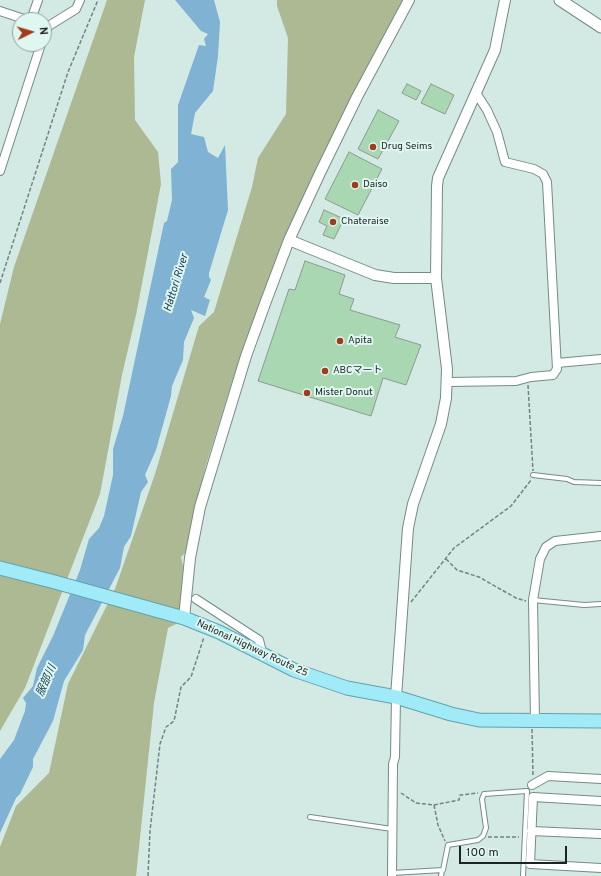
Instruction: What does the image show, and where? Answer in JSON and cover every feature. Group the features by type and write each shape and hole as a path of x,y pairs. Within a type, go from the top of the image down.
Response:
{"highway":[{"name":"National Highway Route 25","path":"0,568 184,618 294,670 325,681 370,693 396,697 451,714 479,720 601,721"}],"main road":[{"path":"560,0 601,26"}],"street":[{"path":"34,12 38,0"},
{"path":"52,23 76,10 80,0"},
{"path":"184,618 190,558 204,493 246,356 290,240 320,173 357,97 409,0"},
{"path":"392,874 396,697 404,607 406,540 410,515 440,424 446,398 447,382 436,278 435,202 438,178 495,50 505,0"},
{"path":"0,11 12,15"},
{"path":"0,171 38,52"},
{"path":"447,382 516,381 531,376 553,375 558,369 547,182 543,174 534,169 505,162 497,132 487,110 476,93"},
{"path":"290,240 375,275 394,278 436,278"},
{"path":"557,363 601,359"},
{"path":"534,721 533,600 540,559 549,543 562,539 601,536"},
{"path":"196,599 259,640 261,648 259,653"},
{"path":"532,785 548,776 601,779"},
{"path":"601,801 533,797 528,834 530,864 601,868"},
{"path":"528,834 601,834"}],"lane":[{"path":"533,475 567,479 574,482 601,482"},
{"path":"533,600 584,605 601,604"},
{"path":"441,876 448,844 478,840 483,836 486,828 482,796 484,794 527,791 528,834 523,876"},
{"path":"310,817 392,829"},
{"path":"392,874 442,870"}],"path":[{"path":"0,284 66,79 98,0"},
{"path":"404,607 408,606 457,545 512,506 533,475 528,385 531,376"},
{"path":"446,559 457,570 479,577 520,600 533,600"},
{"path":"148,876 150,831 160,744 166,727 174,721 181,687 192,676 207,628"},
{"path":"532,785 534,721"},
{"path":"393,788 416,803 434,805 459,800 460,795 478,793 482,796"},
{"path":"434,805 438,825 448,844"},
{"path":"483,836 528,834"}],"green space":[{"path":"107,0 145,0 134,57 135,120 158,152 161,184 136,315 122,375 100,494 25,688 0,731 0,324 14,267"},
{"path":"277,0 403,0 353,95 284,239 233,379 206,465 190,529 187,551 181,557 184,570 180,609 176,624 168,628 154,703 136,876 0,876 0,847 16,806 49,773 68,684 115,589 155,474 199,326 214,312 252,187 258,158 286,114 288,38 277,6"}],"water":[{"path":"175,0 214,0 220,22 218,56 213,91 195,113 191,134 204,137 208,152 218,158 225,145 228,210 209,273 211,280 204,297 210,300 205,316 191,310 194,318 184,342 183,360 172,386 171,396 156,450 145,475 148,482 141,492 131,536 124,547 120,568 85,635 83,650 64,681 53,721 33,759 33,767 20,794 16,798 0,833 0,759 14,740 25,711 26,703 23,698 33,686 37,668 53,636 80,570 89,539 99,528 104,516 113,475 113,449 123,416 164,223 167,221 172,200 171,169 178,162 178,105 199,45 206,46 204,39 208,34 201,31"}],"building":[{"path":"407,84 421,91 416,100 402,93"},
{"path":"431,84 454,95 445,114 421,103"},
{"path":"378,110 399,121 378,159 358,149"},
{"path":"349,152 382,169 358,215 325,199"},
{"path":"324,210 344,219 334,239 323,235 327,226 319,222"},
{"name":"Apita","path":"305,261 345,275 339,294 354,299 350,310 400,325 395,337 421,345 406,385 383,378 371,416 258,381 289,289 295,290"}],"place":[{"name":"Drug Seims","path":"373,147"},
{"name":"Daiso","path":"355,185"},
{"name":"Chateraise","path":"333,222"},
{"name":"Apita","path":"340,341"},
{"name":"ABCマート","path":"325,371"},
{"name":"Mister Donut","path":"307,393"}],"water label":[{"name":"Hattori River","path":"177,283"},
{"name":"服部川","path":"47,681"}]}
